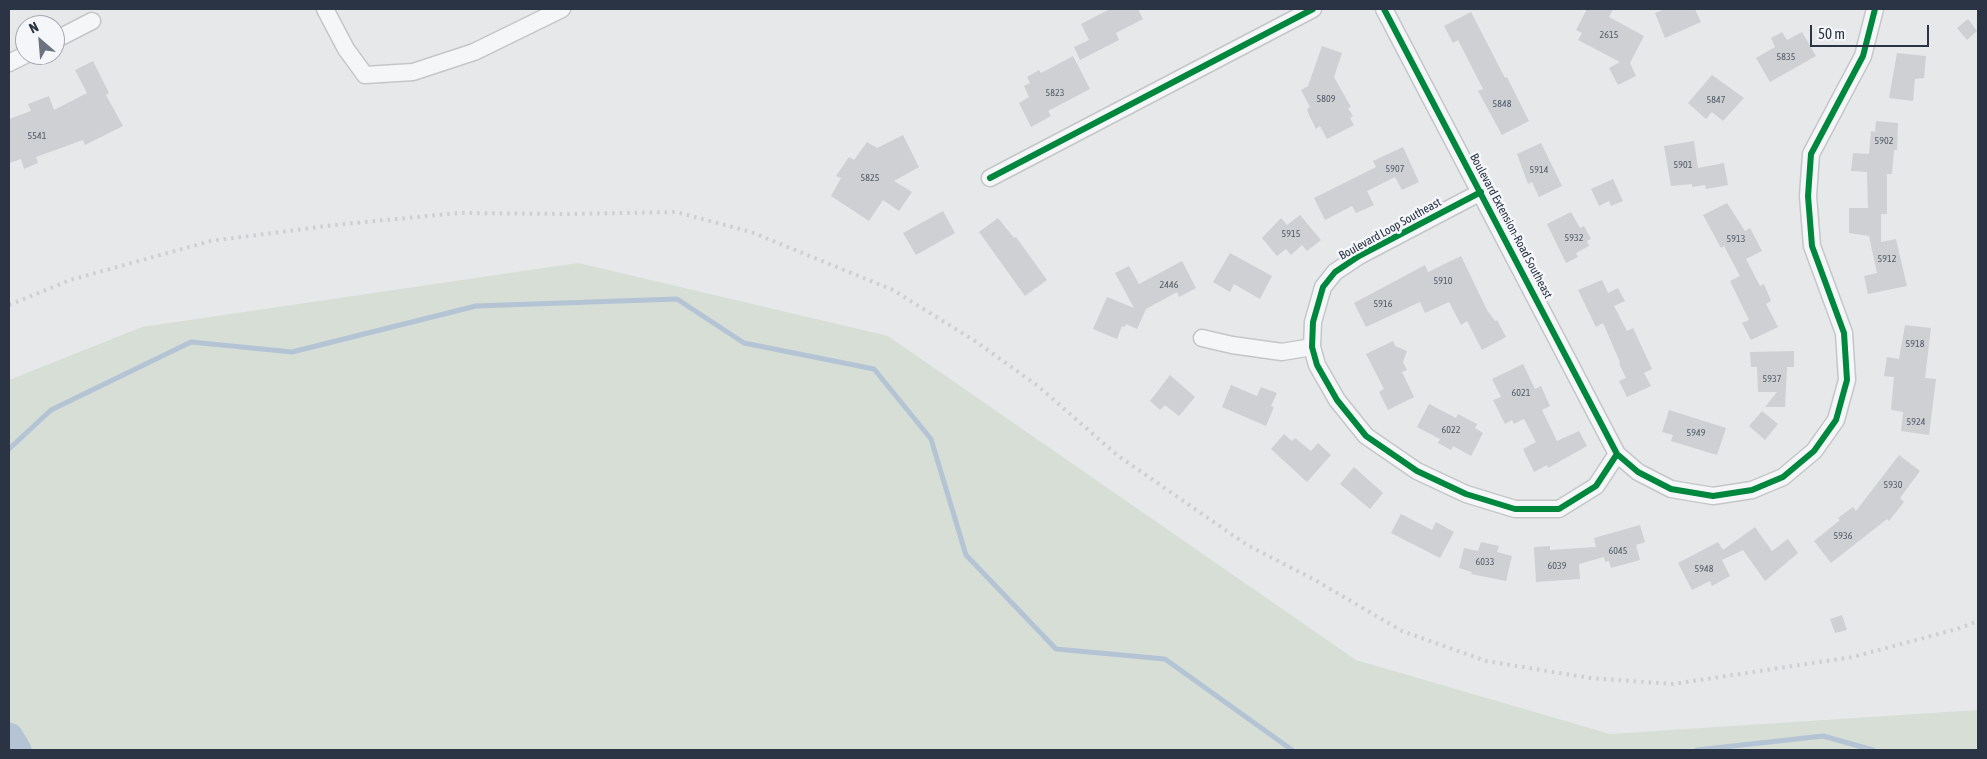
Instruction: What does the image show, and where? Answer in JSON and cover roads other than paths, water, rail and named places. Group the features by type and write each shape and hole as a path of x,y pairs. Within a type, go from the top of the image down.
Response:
{"street":[{"path":"325,9 346,49 365,74 413,72 474,52 562,9"},
{"path":"990,178 1313,9"},
{"name":"Boulevard Extension-Road Southeast","path":"1384,9 1617,454"},
{"path":"1617,454 1638,472 1671,489 1713,496 1752,490 1783,477 1814,451 1836,420 1847,380 1844,333 1812,246 1808,196 1811,154 1863,56 1875,9"},
{"path":"65,35 92,22"},
{"name":"Boulevard Loop Southeast","path":"1480,192 1359,256 1335,272 1323,287 1312,322 1312,346 1317,365 1337,400 1366,436 1417,471 1466,494 1515,509 1558,509 1596,486 1617,454"},
{"path":"1202,338 1232,345 1282,352 1312,346"}],"waterway":[{"path":"9,449 51,410 191,342 292,352 476,306 677,299 744,343 874,369 931,439 966,555 1056,649 1165,659 1292,750"},
{"path":"1697,750 1823,736 1873,750"},
{"path":"9,737 17,750"}],"railway":[{"path":"9,305 70,280 211,241 334,225 459,213 568,214 676,212 751,232 893,290 975,341 1038,386 1117,455 1247,545 1315,580 1402,631 1486,661 1590,678 1673,684 1853,657 1957,629 1978,621"}]}
